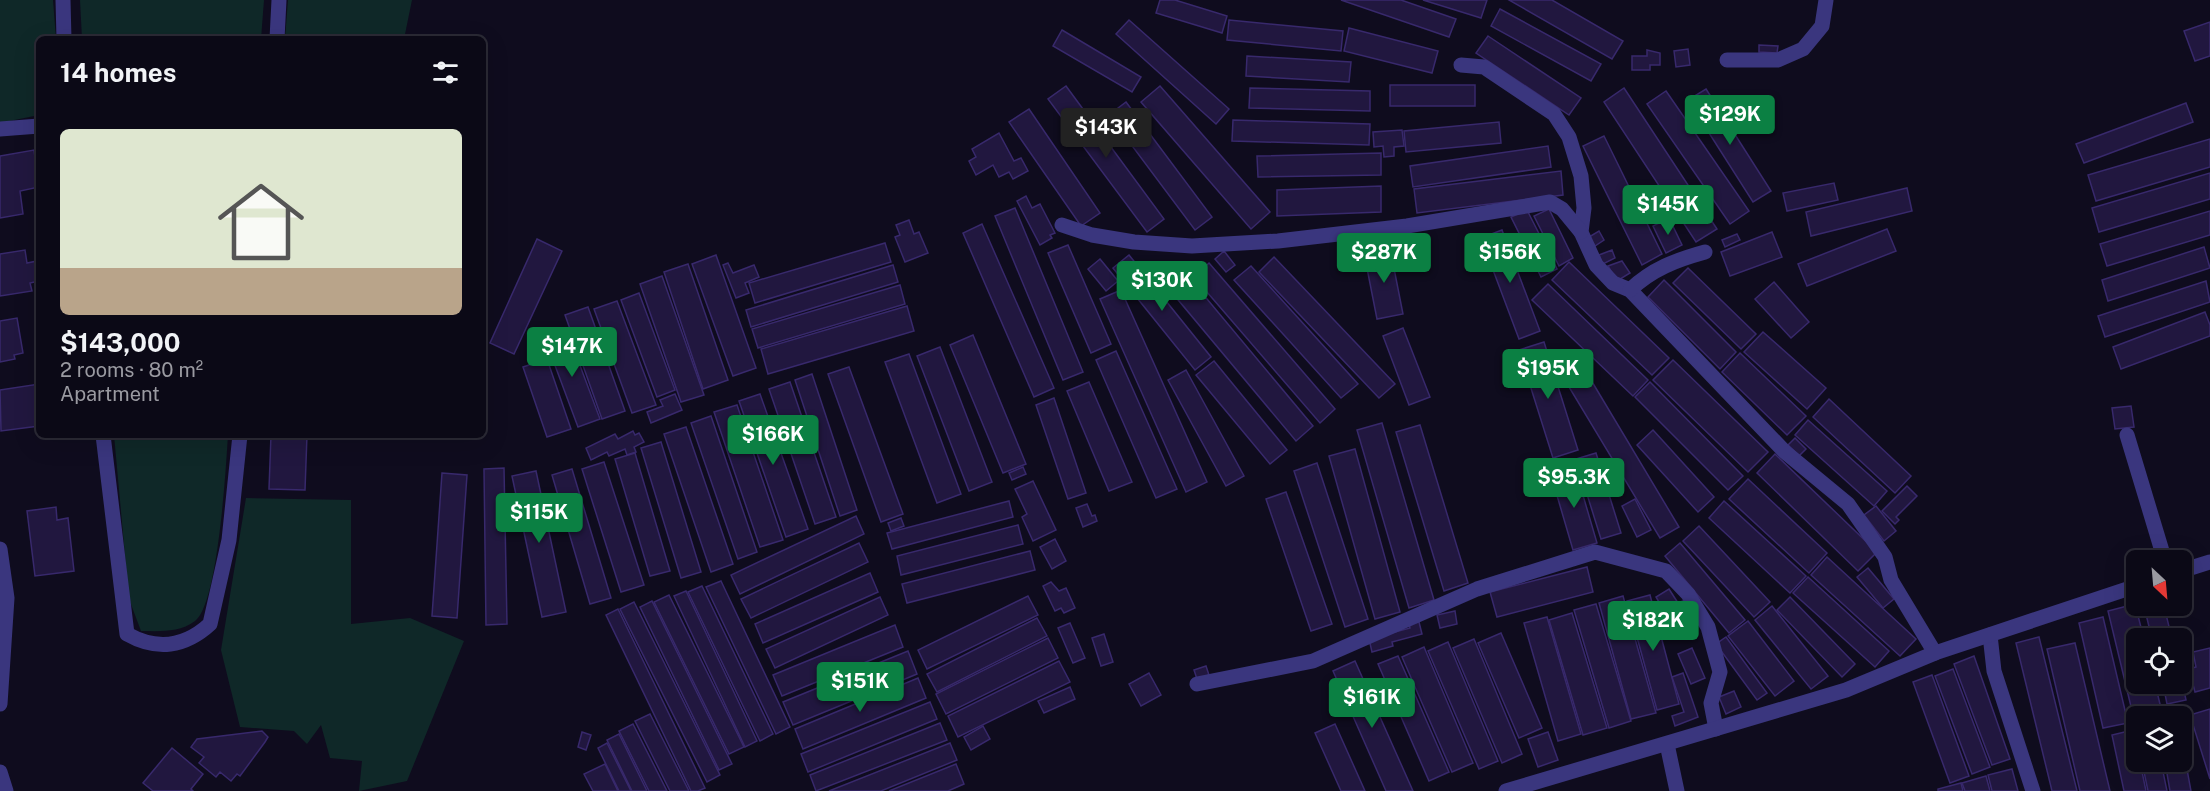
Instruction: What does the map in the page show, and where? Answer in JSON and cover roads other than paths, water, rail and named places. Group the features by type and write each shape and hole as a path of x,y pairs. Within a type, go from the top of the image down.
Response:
{"street":[{"path":"63,0 64,36"},
{"path":"277,36 279,0"},
{"path":"1727,60 1778,60 1803,49 1822,26 1826,0"},
{"path":"1461,65 1484,67 1554,114 1569,137 1581,176 1584,208 1581,232"},
{"path":"0,129 36,126"},
{"path":"1062,225 1092,235 1134,242 1192,246 1278,241 1407,226 1550,202 1562,209 1581,232 1596,265 1613,284 1630,290 1785,452 1848,504 1885,557 1892,580 1935,653"},
{"path":"1630,290 1646,275 1678,260 1705,252"},
{"path":"2127,435 2162,550"},
{"path":"103,438 127,634 141,642 168,644 184,643 210,624 229,540 240,438"},
{"path":"0,549 7,598 0,704"},
{"path":"1197,684 1312,661 1477,589 1594,552 1666,571 1688,594 1708,627 1720,672 1711,703 1716,729"},
{"path":"2192,568 2210,562"},
{"path":"1506,791 1846,690 1935,653 2126,589"},
{"path":"1990,635 1994,671 2033,791"},
{"path":"1667,744 1677,791"},
{"path":"0,772 6,791"}]}
